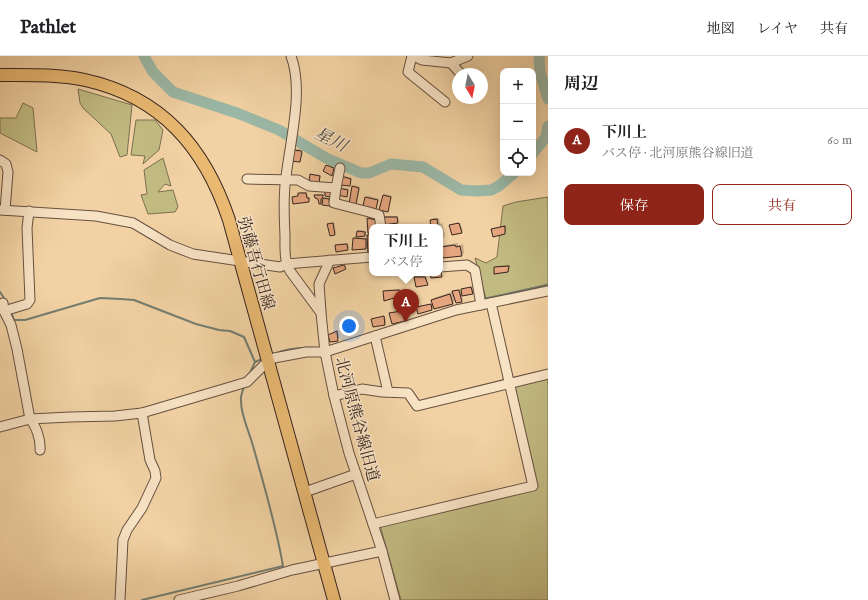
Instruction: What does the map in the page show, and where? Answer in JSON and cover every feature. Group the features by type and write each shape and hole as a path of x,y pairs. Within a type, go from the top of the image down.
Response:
{"main road":[{"name":"弥藤吾行田線","path":"0,75 53,76 84,80 104,85 128,95 148,106 166,120 195,150 213,179 228,215 334,600"}],"street":[{"path":"291,56 297,93 285,180 286,264 321,313"},
{"path":"445,102 408,72 413,56 422,60 436,59 451,63 456,68"},
{"path":"451,63 468,56"},
{"path":"0,160 6,164 8,172 3,210 96,216 133,223 170,245 193,254 240,261 280,266 286,264 369,257"},
{"path":"340,168 334,204 379,215 380,224"},
{"path":"248,179 298,180 309,186 336,188"},
{"path":"29,211 27,228 30,300 27,304 3,307 11,325 30,420 34,424 40,450"},
{"path":"0,427 30,420 115,416 142,413 247,382 268,361 274,358 306,352 325,352 319,284 330,260"},
{"path":"443,267 467,265 475,270 481,305"},
{"name":"北河原熊谷線旧道","path":"395,600 382,551 356,474 334,396 325,352 456,310 548,291"},
{"path":"373,524 532,486 491,303"},
{"path":"375,336 388,392"},
{"path":"334,396 362,388 408,393 417,406 548,374"},
{"path":"120,600 123,540 127,530 142,508 156,478 155,471 150,460 142,413"},
{"path":"305,492 356,474"},
{"path":"179,600 209,597 238,586 292,570 382,551"}],"shaded area":[{"path":"78,89 132,105 127,155 120,157 111,134 83,108 80,103"},
{"path":"23,103 33,108 37,152 0,133 0,118 16,118"},
{"path":"136,120 155,120 163,130 159,150 143,164 145,156 131,155"},
{"path":"163,158 171,186 165,184 158,192 173,190 178,207 175,212 148,214 141,195 147,194 144,170"},
{"path":"548,197 548,284 486,299 475,258 486,263 497,257 503,206 516,202"},
{"path":"548,377 548,600 401,600 380,525 536,488 511,385"}],"building":[{"path":"294,150 299,150 302,152 300,162 291,161"},
{"path":"326,165 334,168 332,176 323,171"},
{"path":"310,174 320,176 319,183 309,181"},
{"path":"341,176 351,179 350,186 340,185"},
{"path":"352,186 359,188 356,204 349,204"},
{"path":"338,188 348,190 347,197 337,195"},
{"path":"325,189 331,191 331,197 325,196"},
{"path":"298,193 306,193 307,198 309,198 309,202 293,204 292,197 298,196"},
{"path":"314,195 323,195 321,204 319,204 318,199 315,198"},
{"path":"383,195 391,197 388,212 379,210"},
{"path":"365,197 378,200 376,209 363,206"},
{"path":"323,198 329,199 330,206 322,205"},
{"path":"382,217 397,217 398,223 383,224"},
{"path":"367,218 376,220 376,224 369,224 368,233"},
{"path":"437,219 438,224 431,224 430,220"},
{"path":"333,223 335,235 330,236 327,224"},
{"path":"459,223 462,233 452,235 449,225"},
{"path":"505,226 505,234 493,237 491,229"},
{"path":"357,231 365,232 365,236 356,237"},
{"path":"367,235 369,235 369,254 368,254"},
{"path":"353,238 366,239 366,249 352,250"},
{"path":"347,244 348,250 336,252 335,245"},
{"path":"455,245 456,247 460,246 462,256 443,258 443,247"},
{"path":"344,265 346,269 335,274 333,268"},
{"path":"509,266 508,272 494,274 494,267"},
{"path":"431,276 442,277 431,278"},
{"path":"414,277 425,277 428,285 416,287"},
{"path":"471,287 473,294 462,296 461,289"},
{"path":"399,290 401,296 384,301 383,291"},
{"path":"459,290 462,302 456,303 452,291"},
{"path":"450,294 453,304 434,309 431,300"},
{"path":"431,304 432,310 418,314 416,307"},
{"path":"401,311 405,321 392,324 389,313"},
{"path":"384,316 385,325 373,327 371,319"},
{"path":"337,331 338,341 330,342 328,335"}],"waterway":[{"name":"星川","path":"144,56 153,72 173,92 237,113 279,130 326,158 361,173 369,173 391,164 423,167 461,190 477,191 491,190 499,186 511,176"},
{"name":"星川","path":"539,56 540,72 548,99"},
{"name":"星川","path":"536,149 546,137 548,126"},
{"path":"483,299 548,285"},
{"path":"0,292 9,306"},
{"path":"11,312 14,320 25,320 100,298 134,300 196,324 219,330 230,331 244,337 255,362"},
{"path":"465,304 477,301"},
{"path":"274,354 296,348 318,348"},
{"path":"250,373 255,362 262,359"},
{"path":"142,600 283,566 270,505 242,412 241,397 244,386"}],"place":[{"name":"下川上","path":"406,322"}]}
